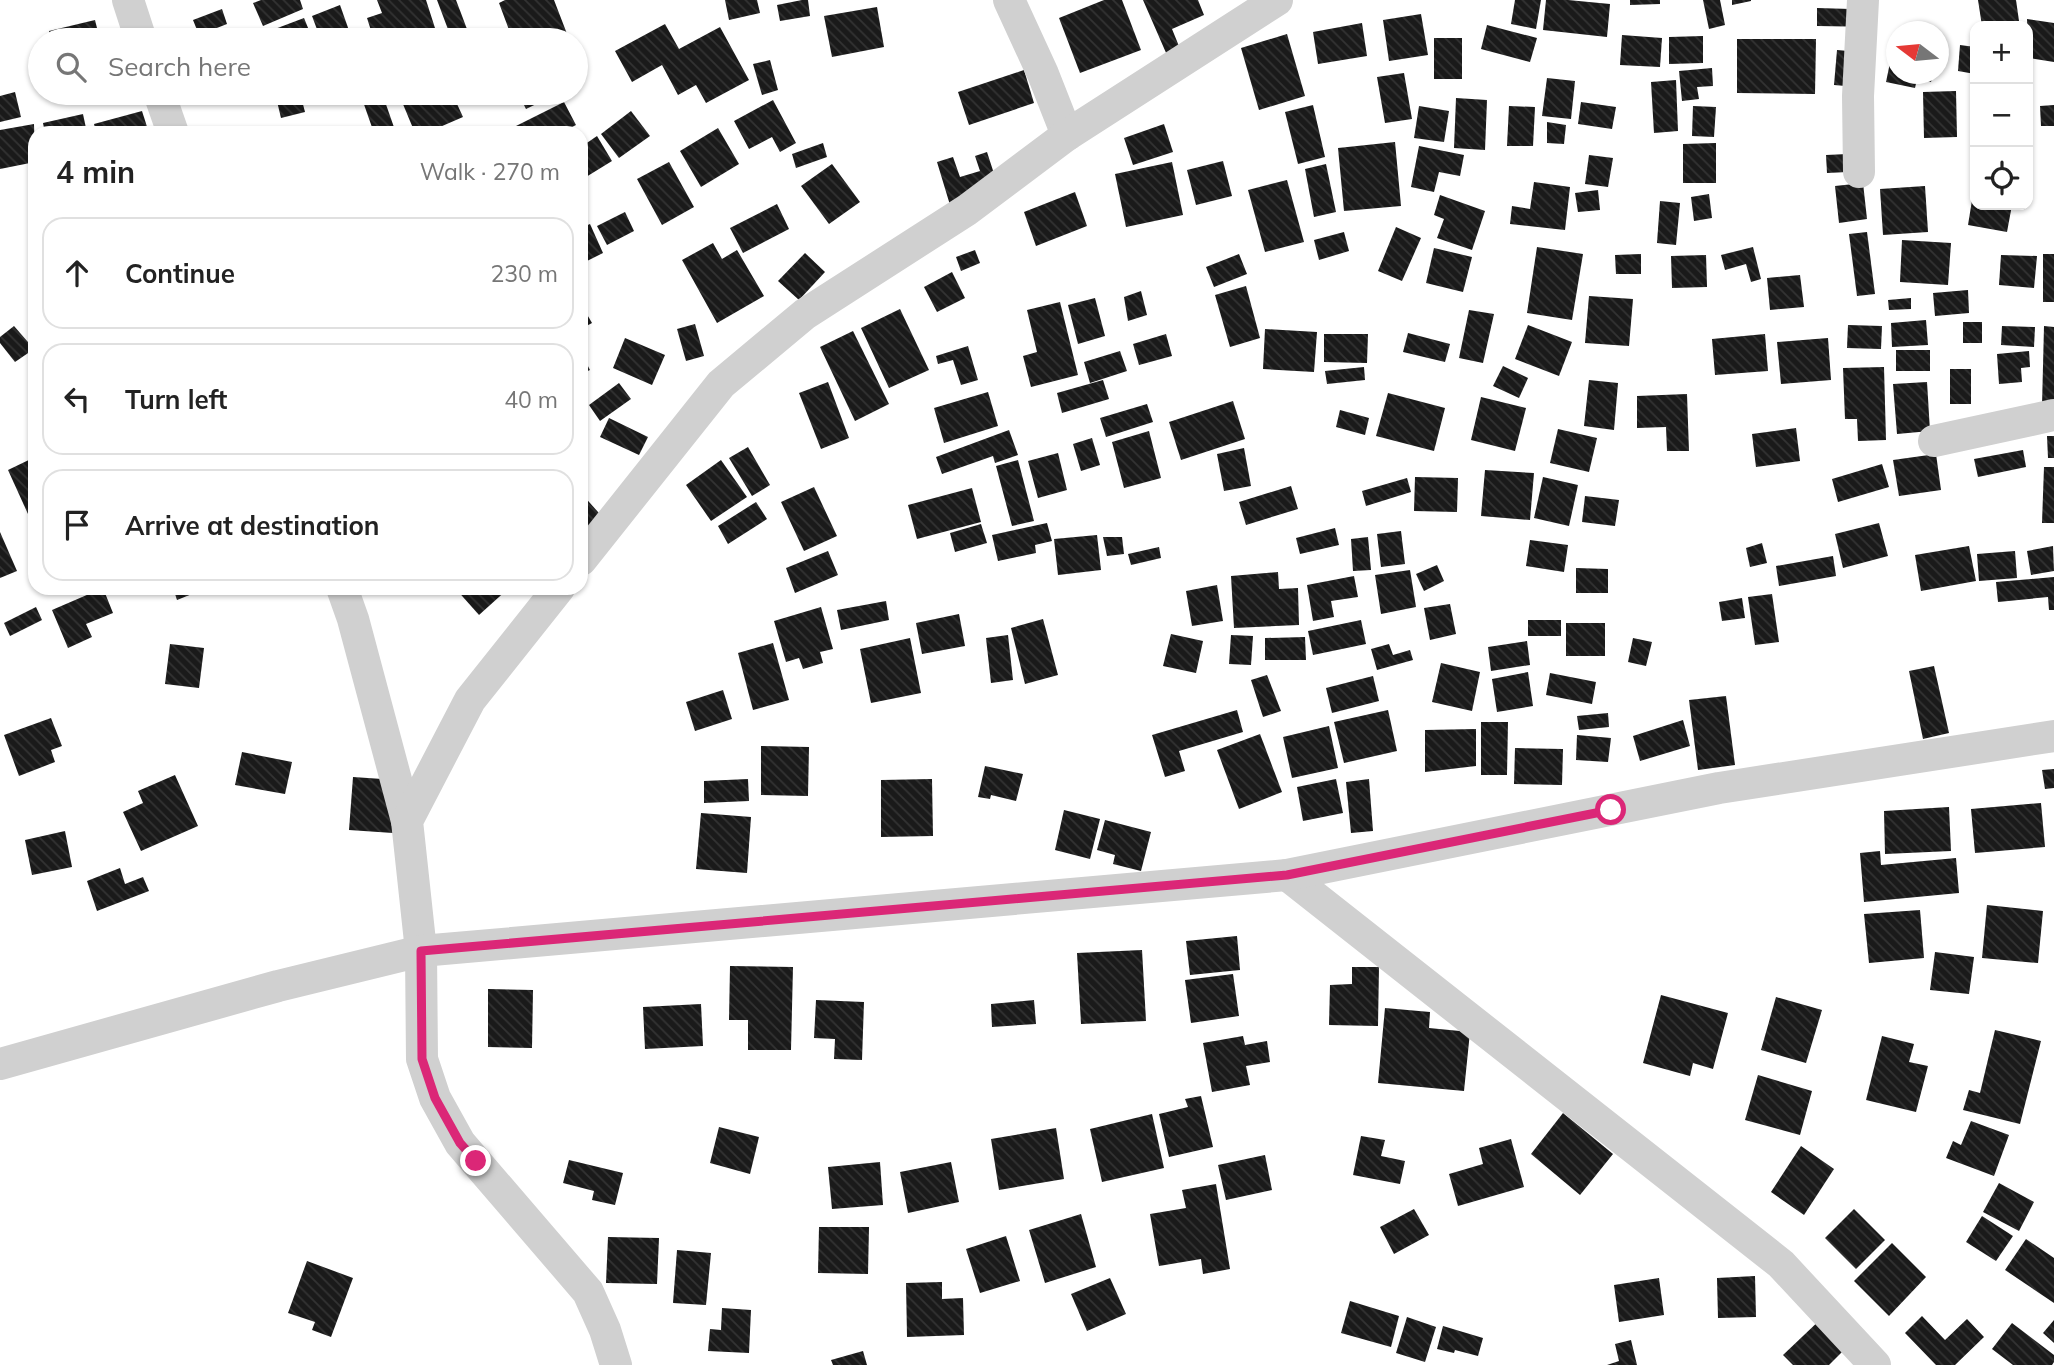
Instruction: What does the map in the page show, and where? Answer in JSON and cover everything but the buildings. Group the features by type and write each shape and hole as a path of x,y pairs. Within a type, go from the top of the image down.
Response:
{"street":[{"path":"128,0 137,28"},
{"path":"1009,0 1067,135"},
{"path":"588,551 721,384 805,314 967,210 1067,135 1277,0"},
{"path":"1859,172 1858,96 1863,0"},
{"path":"163,105 171,126"},
{"path":"1934,441 2054,415"},
{"path":"344,595 407,821 421,951 422,1059 435,1098 460,1143 588,1292 605,1330 615,1365"},
{"path":"407,821 470,700 553,595"},
{"path":"0,1064 278,986 421,951 1287,875 1719,788 2054,736"},
{"path":"1287,875 1781,1264 1875,1365"}],"route":[{"path":"476,1161 460,1143 435,1098 422,1059 421,951 1287,875 1611,810"}]}
